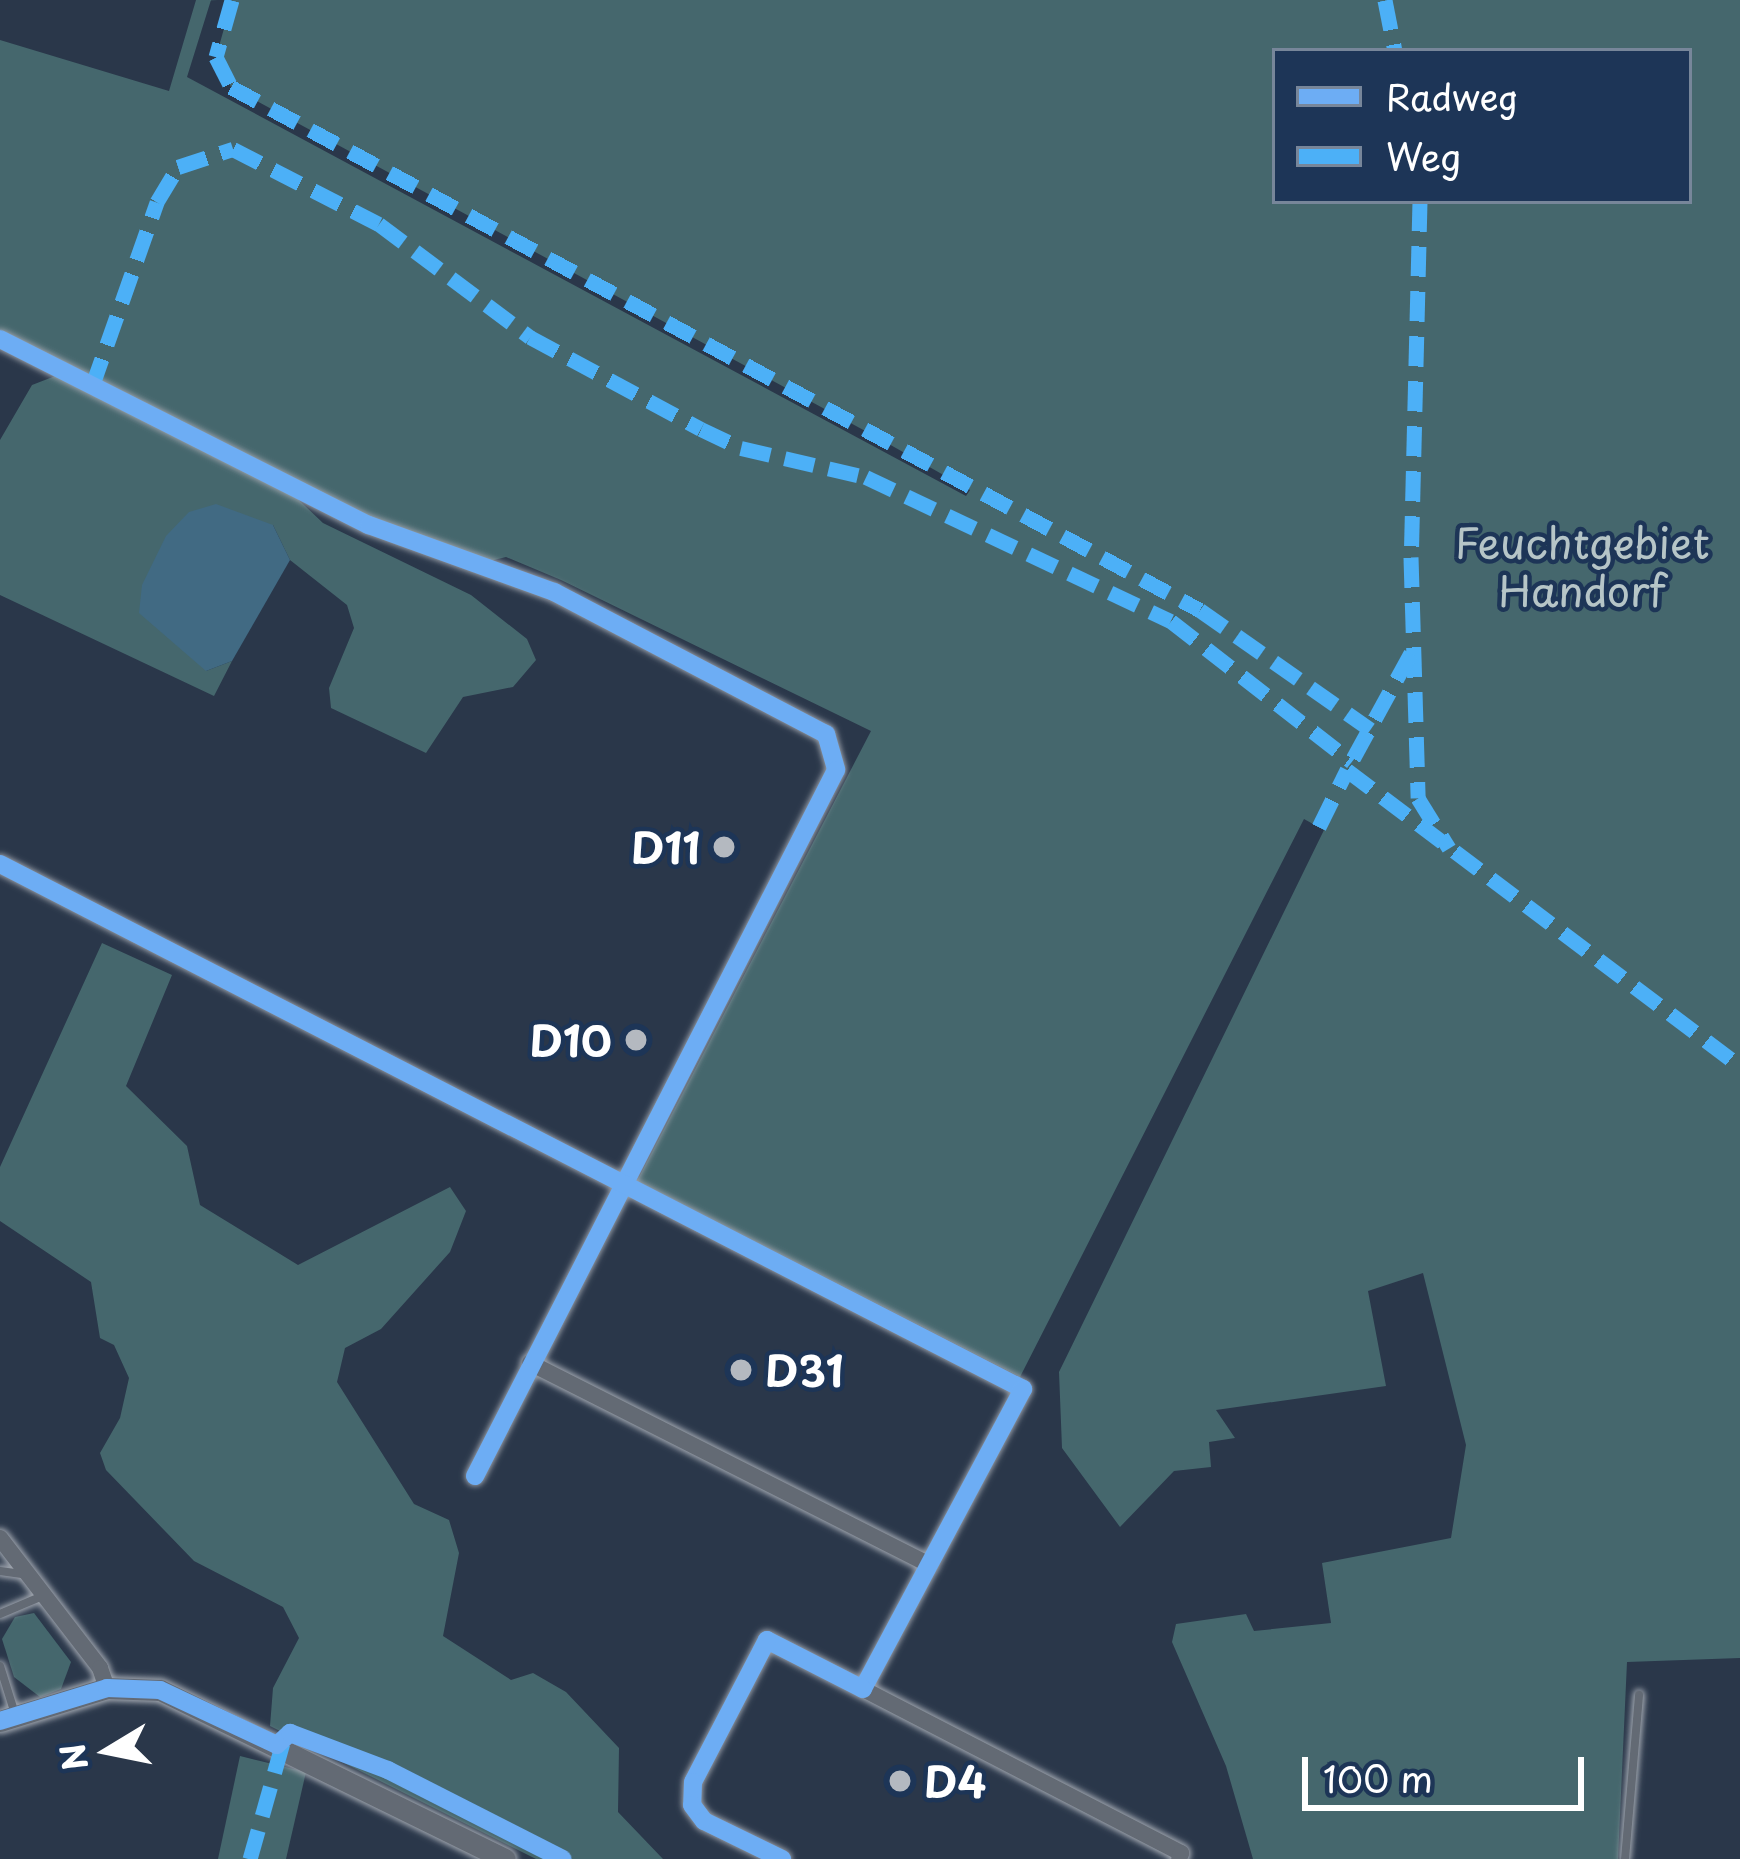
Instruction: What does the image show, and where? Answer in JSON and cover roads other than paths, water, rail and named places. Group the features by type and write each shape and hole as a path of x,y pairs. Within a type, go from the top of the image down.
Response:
{"street":[{"path":"0,338 369,525 554,592 826,734 836,770 475,1475"},
{"path":"0,864 1023,1389 863,1689"},
{"path":"530,1363 930,1565"},
{"path":"0,1538 40,1597 100,1668 106,1688"},
{"path":"782,1859 704,1821 692,1804 693,1782 766,1640 1181,1853 1179,1859"},
{"path":"8,1718 106,1688 160,1690 505,1859"}],"lane":[{"path":"0,1571 23,1574"},
{"path":"0,1614 40,1597"},
{"path":"0,1666 8,1718"},
{"path":"1625,1859 1640,1695"}],"water":[{"path":"216,504 273,525 290,560 232,661 206,671 139,613 142,585 166,536 189,512"}],"place":[{"name":"D11","path":"724,847"},
{"name":"D10","path":"636,1040"},
{"name":"D31","path":"741,1370"},
{"name":"D4","path":"900,1781"}],"park label":[{"name":"Feuchtgebiet Handorf","path":"1582,566"}]}
